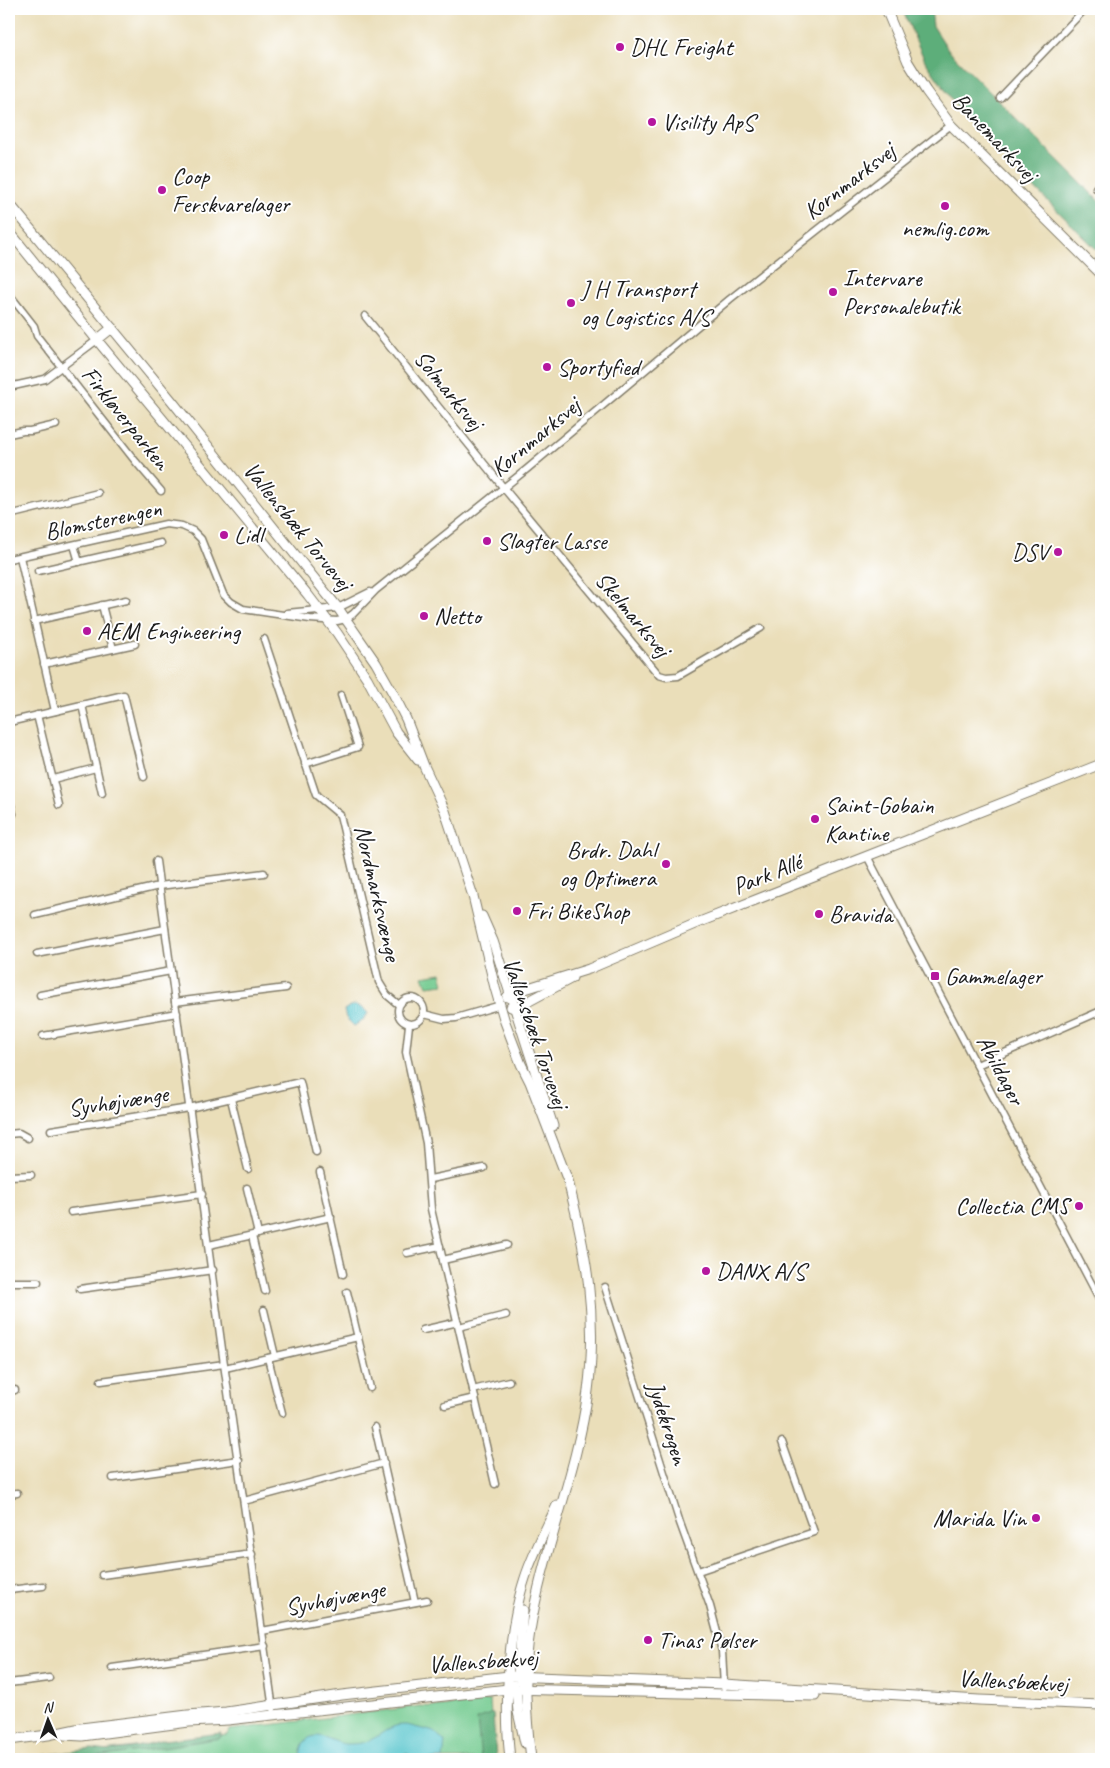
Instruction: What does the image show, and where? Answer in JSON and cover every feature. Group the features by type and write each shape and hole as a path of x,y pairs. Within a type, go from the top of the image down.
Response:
{"street":[{"name":"Banemarksvej","path":"886,9 908,62 951,125 1101,274"},
{"path":"1000,98 1085,9"},
{"name":"Kornmarksvej","path":"346,618 356,611 376,590 504,488 730,299 951,125"},
{"name":"Vallensbæk Torvevej","path":"9,203 346,618 376,663 409,725 424,766 445,811 473,896 501,1005 521,1064 530,1082 568,1182"},
{"name":"Vallensbæk Torvevej","path":"9,232 320,611 367,678 396,732 424,766"},
{"name":"Firkløverparken","path":"9,294 34,326 37,336 161,491"},
{"name":"Solmarksvej","path":"365,316 504,488"},
{"path":"97,340 112,328"},
{"name":"Firkløverparken","path":"9,387 45,379 97,340"},
{"path":"9,434 22,431 30,432 56,426"},
{"name":"Skelmarksvej","path":"504,488 659,675 666,678 678,676 762,628"},
{"path":"9,515 98,494"},
{"name":"Blomsterengen","path":"9,560 166,524 182,526 193,531 201,539 223,594 230,602 243,609 328,622"},
{"path":"38,571 161,543"},
{"path":"74,545 79,562"},
{"path":"20,557 55,711"},
{"name":"Kornmarksvej","path":"320,611 338,608 376,590"},
{"path":"34,621 126,600"},
{"path":"102,605 113,649"},
{"name":"Blomsterengen","path":"278,613 320,611"},
{"path":"328,622 346,618"},
{"name":"Nordmarksvænge","path":"264,639 316,795 340,815 379,982 387,995 399,1005"},
{"path":"44,664 135,644"},
{"path":"9,722 124,695 144,778"},
{"path":"305,764 358,747 341,696"},
{"path":"82,705 102,794"},
{"path":"37,715 59,805"},
{"name":"Park Allé","path":"514,1008 589,969 697,923 1101,764"},
{"path":"53,779 96,768"},
{"path":"9,797 13,814"},
{"name":"Abildager","path":"867,856 1101,1302"},
{"name":"Syvhøjvænge","path":"156,861 274,1715"},
{"path":"35,915 159,886 264,873"},
{"name":"Vallensbæk Torvevej","path":"473,896 493,941 555,1133 576,1210 586,1262 591,1330 586,1399 578,1446 518,1676"},
{"path":"37,954 165,929"},
{"name":"Park Allé","path":"510,994 589,969"},
{"path":"40,995 171,971"},
{"path":"175,1002 286,988"},
{"path":"501,1005 510,994"},
{"path":"406,999 416,999 423,1005 424,1014 420,1021 409,1025 400,1019 398,1015 399,1005 406,999"},
{"path":"424,1014 444,1019 456,1018 501,1005 514,1008"},
{"path":"977,1065 1101,1011"},
{"path":"43,1036 176,1013"},
{"path":"409,1025 406,1052 426,1143 431,1209 495,1484"},
{"name":"Syvhøjvænge","path":"52,1130 189,1108 300,1082 316,1152"},
{"path":"230,1099 248,1169"},
{"path":"9,1134 19,1134 28,1138"},
{"path":"430,1179 484,1168"},
{"path":"320,1172 343,1274"},
{"path":"9,1176 31,1175"},
{"path":"247,1188 265,1291"},
{"path":"71,1212 202,1194"},
{"path":"209,1246 331,1218"},
{"path":"443,1260 507,1245"},
{"path":"407,1254 440,1246"},
{"path":"80,1289 213,1270"},
{"path":"9,1282 38,1282"},
{"name":"Jydekrogen","path":"605,1287 710,1606 722,1651 724,1694"},
{"path":"347,1292 370,1388"},
{"path":"264,1310 282,1413"},
{"path":"423,1330 506,1315"},
{"path":"101,1380 225,1366 358,1337"},
{"path":"473,1390 509,1381"},
{"path":"445,1404 475,1398"},
{"name":"Syvhøjvænge","path":"375,1426 415,1602"},
{"path":"698,1571 814,1532 782,1442"},
{"path":"113,1478 238,1460"},
{"path":"244,1501 384,1463"},
{"name":"Vallensbæk Torvevej","path":"511,1759 509,1739 518,1676 517,1614 525,1577 570,1475"},
{"path":"9,1494 17,1493"},
{"path":"102,1575 252,1554"},
{"path":"9,1590 43,1586"},
{"name":"Syvhøjvænge","path":"262,1631 428,1600"},
{"name":"Syvhøjvænge","path":"112,1668 264,1646"},
{"path":"517,1689 518,1676"},
{"name":"Vallensbækvej","path":"9,1740 81,1728 518,1676 724,1684 923,1697 1101,1705"},
{"path":"9,1683 49,1678"},
{"name":"Vallensbæk Torvevej","path":"517,1689 526,1708 530,1759"},
{"name":"Vallensbækvej","path":"48,1735 82,1736 189,1722 228,1720 517,1689 923,1697"}],"green space":[{"path":"902,9 931,9 933,26 950,52 1101,203 1101,254 967,121 925,61"},
{"path":"441,973 444,984 427,986 423,976"},
{"path":"490,1700 494,1759 42,1759 227,1735 229,1730 420,1706 440,1707"},
{"path":"493,1713 496,1759 481,1759 477,1719"},
{"path":"221,1733 220,1738 113,1755 66,1759 15,1759 92,1749 109,1751 132,1748 164,1740"}],"water":[{"path":"355,1005 363,1008 368,1013 364,1019 354,1026 346,1018 344,1010"},
{"path":"407,1725 435,1732 445,1742 443,1759 411,1759 410,1755 405,1753 400,1759 301,1759 303,1744 312,1737 323,1737 345,1744 358,1744 369,1741 395,1726"}],"place":[{"name":"DHL Freight","path":"620,47"},
{"name":"Visility ApS","path":"652,122"},
{"name":"Coop Ferskvarelager","path":"162,190"},
{"name":"nemlig.com","path":"945,206"},
{"name":"Intervare Personalebutik","path":"833,292"},
{"name":"J H Transport og Logistics A/S","path":"571,303"},
{"name":"Sportyfied","path":"547,367"},
{"name":"Lidl","path":"224,535"},
{"name":"Slagter Lasse","path":"487,541"},
{"name":"DSV","path":"1058,552"},
{"name":"Netto","path":"424,616"},
{"name":"AEM Engineering","path":"87,631"},
{"name":"Saint-Gobain Kantine","path":"815,819"},
{"name":"Brdr. Dahl og Optimera","path":"666,864"},
{"name":"Fri BikeShop","path":"517,911"},
{"name":"Bravida","path":"819,914"},
{"name":"Gammelager","path":"935,976"},
{"name":"Collectia CMS","path":"1079,1206"},
{"name":"DANX A/S","path":"706,1271"},
{"name":"Marida Vin","path":"1036,1518"},
{"name":"Tinas Pølser","path":"648,1640"}]}
